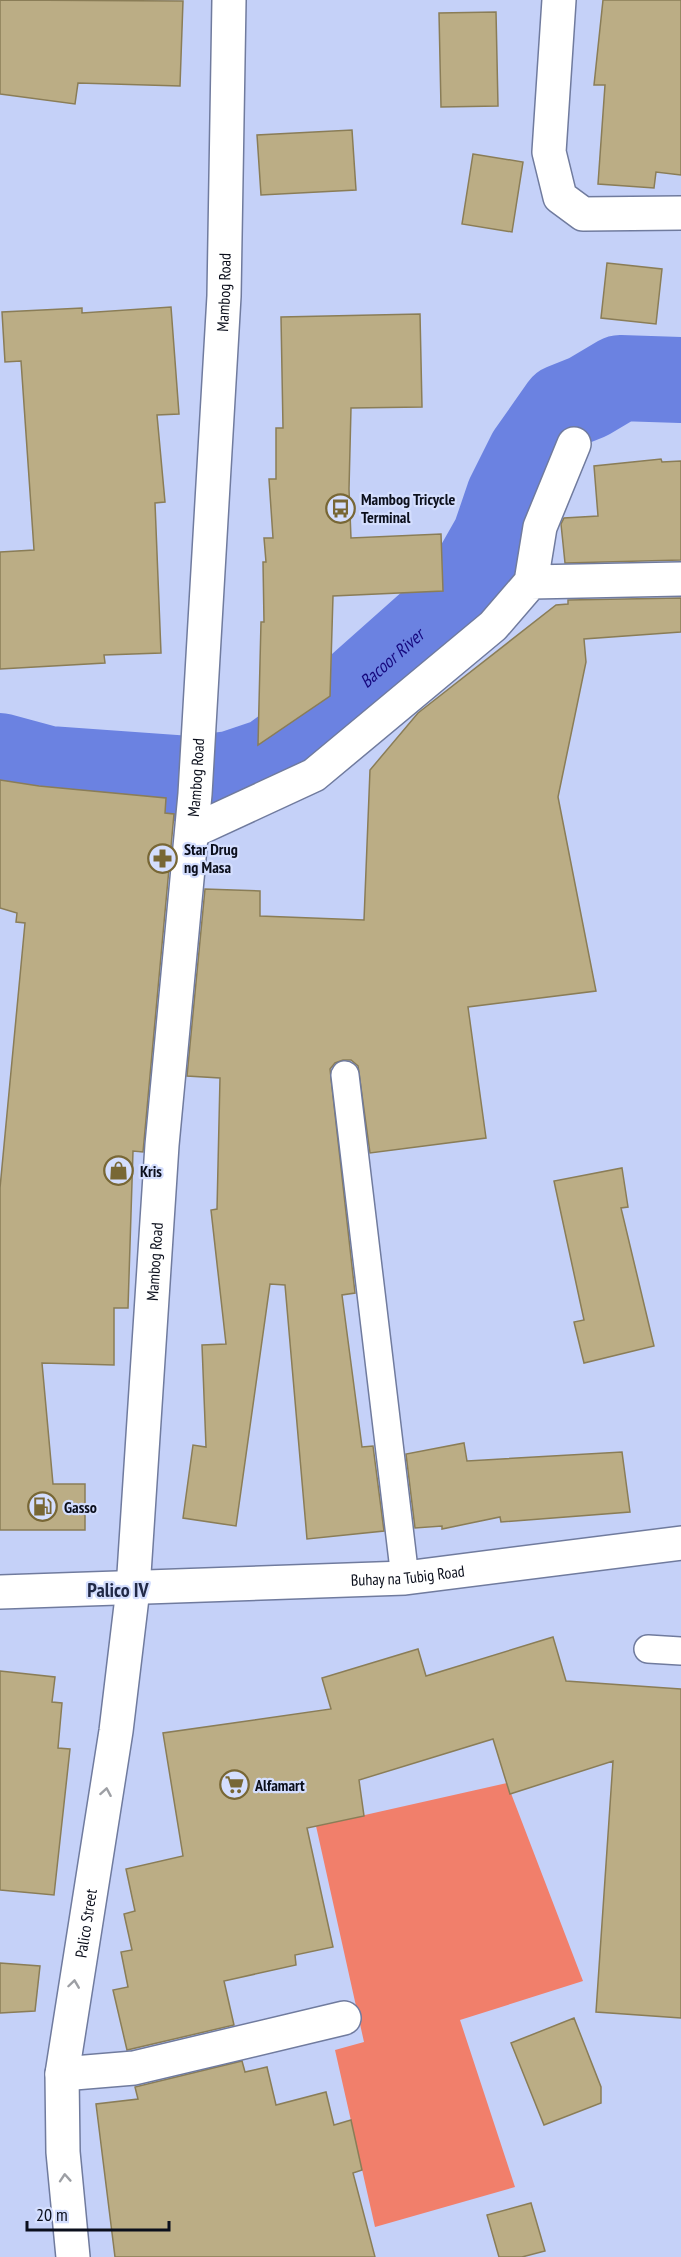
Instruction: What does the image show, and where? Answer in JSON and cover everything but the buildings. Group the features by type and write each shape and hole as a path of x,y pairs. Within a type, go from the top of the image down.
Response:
{"main road":[{"name":"Mambog Road","path":"133,1589 162,1145 193,831 224,296 228,0"},
{"path":"559,0 549,152 560,197 584,214 681,213"},
{"path":"193,831 314,775 493,626 531,582 540,527 574,444"},
{"path":"531,582 681,579"},
{"name":"Buhay na Tubig Road","path":"0,1592 405,1578 681,1543"},
{"name":"Palico Street","path":"73,2257 63,2152 62,2074 116,1731 133,1589"},
{"path":"62,2074 134,2068 344,2018"}],"lane":[{"path":"345,1075 405,1578"},
{"path":"648,1649 681,1651"}],"shaded area":[{"path":"507,1783 583,1981 460,2020 515,2187 375,2227 335,2050 364,2042 316,1826"}],"waterway":[{"name":"Bacoor River","path":"0,756 48,769 188,779 231,774 270,761 308,733 461,597 495,537 509,496 530,454 563,407 588,397 620,378 681,380"}],"place":[{"name":"Mambog Tricycle Terminal","path":"340,508"},
{"name":"Star Drug ng Masa","path":"163,858"},
{"name":"Kris","path":"119,1171"},
{"name":"Gasso","path":"43,1507"},
{"name":"Alfamart","path":"234,1785"}],"district":[{"name":"Palico IV","path":"118,1590"}]}
